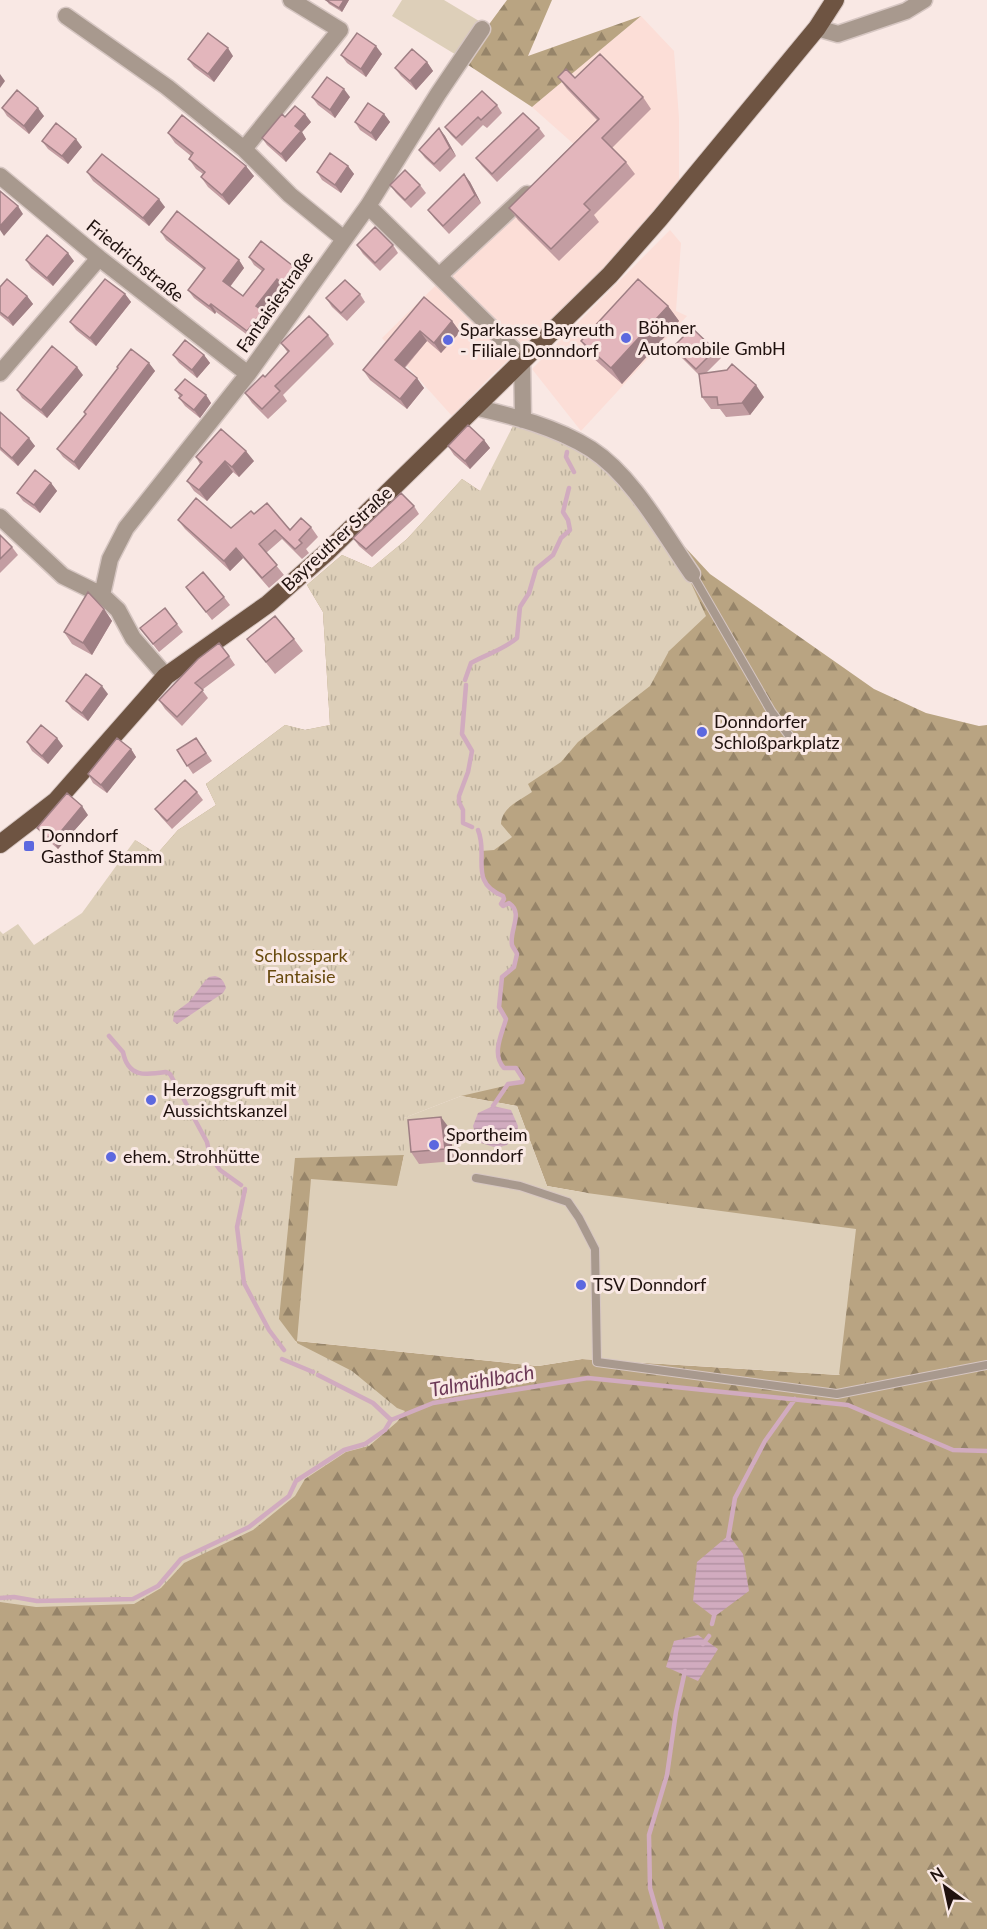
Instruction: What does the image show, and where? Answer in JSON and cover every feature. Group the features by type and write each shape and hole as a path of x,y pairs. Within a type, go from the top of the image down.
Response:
{"main road":[{"name":"Bayreuther Straße","path":"0,844 56,801 166,676 268,604 326,553 522,358 610,275 817,28 835,0"}],"street":[{"path":"244,149 340,30 291,0"},
{"path":"817,28 838,34 906,11 924,0"},
{"path":"66,16 167,87 244,149 290,195 344,239"},
{"name":"Fantaisiestraße","path":"102,595 110,559 126,528 248,374 368,206 482,29"},
{"name":"Friedrichstraße","path":"0,176 99,258 248,374"},
{"path":"440,275 540,182"},
{"path":"368,206 522,358 523,420"},
{"path":"0,373 99,258"},
{"path":"474,407 523,420 556,432 591,449 636,491 692,574"},
{"path":"0,517 63,576 102,595 118,610 133,639 166,676"}],"lane":[{"path":"692,574 771,711 796,745"},
{"path":"477,1178 520,1186 568,1202 579,1218 595,1249 597,1362 837,1395 987,1365"}],"shaded area":[{"path":"641,16 674,51 679,118 679,189 606,272 492,375 452,416 382,338 577,147 532,107"},
{"path":"670,230 681,243 676,311 687,316 581,431 532,369"},
{"path":"215,976 224,983 226,988 223,993 177,1024 173,1021 174,1013 189,1002 209,977"},
{"path":"493,1106 511,1110 518,1126 517,1133 507,1145 497,1148 478,1142 473,1126 478,1113"},
{"path":"729,1535 743,1554 749,1591 714,1617 693,1601 697,1562"},
{"path":"698,1635 718,1649 698,1681 666,1667 674,1641"}],"green space":[{"path":"402,0 444,0 479,21 458,56 392,16"},
{"path":"507,0 552,0 528,56 641,16 532,107 462,61"},
{"name":"Schlosspark Fantaisie","path":"517,418 606,462 686,572 706,616 669,651 650,686 578,742 561,762 528,784 532,792 512,805 502,818 501,824 512,837 494,850 481,851 483,878 490,888 503,896 501,904 503,906 509,903 513,907 516,917 512,939 512,945 517,954 514,967 502,977 499,1007 506,1019 500,1038 498,1057 504,1068 516,1068 523,1079 522,1082 461,1096 404,1118 404,1155 295,1158 279,1319 297,1343 352,1371 397,1408 405,1411 397,1422 369,1446 346,1452 305,1479 295,1496 253,1530 184,1563 161,1588 134,1604 36,1607 0,1602 0,931 3,934 18,924 34,945 82,913 135,840 157,854 178,830 216,805 206,784 285,725 305,730 330,725 323,612 307,585 342,555 372,568 407,539 462,479 480,491"},
{"path":"606,462 710,574 874,689 926,713 979,726 987,725 987,1929 0,1929 0,1558 297,1343 296,1341 258,1355 82,1135 404,1155 398,1186 297,1341 538,1366 582,1359 840,1375 587,1193 547,1186 517,1106 461,1096 194,912 135,840 157,854 178,830 216,805 206,784 285,725 305,730 330,725 323,612 307,585 342,555 372,568 407,539 462,479 480,491"},
{"path":"461,1096 517,1106 547,1186 856,1229 839,1375 582,1359 538,1366 297,1341 311,1179 397,1186 404,1155 404,1118"}],"building":[{"path":"326,0 344,0 339,8"},
{"path":"208,33 228,48 208,74 188,59"},
{"path":"357,33 376,46 361,69 341,55"},
{"path":"412,49 427,62 410,81 395,68"},
{"path":"600,54 643,97 602,138 626,162 584,204 590,210 551,249 509,208 599,119 558,77 566,69 575,78"},
{"path":"327,77 344,89 330,110 312,97"},
{"path":"17,90 38,108 24,126 2,108"},
{"path":"482,91 497,105 481,120 478,117 456,138 445,127"},
{"path":"368,103 384,114 371,133 355,122"},
{"path":"295,106 305,114 295,126 301,131 281,154 262,138 282,114 285,117"},
{"path":"523,113 539,128 492,174 476,158"},
{"path":"182,115 246,166 222,195 201,177 205,172 189,159 193,153 168,133"},
{"path":"56,123 76,139 62,156 42,141"},
{"path":"439,128 450,148 434,164 419,150"},
{"path":"330,153 348,166 335,185 317,172"},
{"path":"102,154 159,199 143,218 87,172"},
{"path":"405,170 420,185 405,200 390,185"},
{"path":"464,174 475,195 443,226 428,210"},
{"path":"0,191 18,206 0,226"},
{"path":"177,211 239,260 223,281 243,296 264,269 249,257 261,241 297,269 284,285 277,279 256,306 263,311 247,331 188,290 205,268 161,232"},
{"path":"375,227 393,245 375,263 357,245"},
{"path":"47,235 68,253 47,278 26,260"},
{"path":"7,279 27,296 8,318 0,312 0,287"},
{"path":"105,279 125,294 90,338 70,322"},
{"path":"638,279 668,306 611,368 581,341"},
{"path":"345,280 360,294 341,313 326,298"},
{"path":"424,297 452,321 434,343 420,331 395,360 417,378 400,399 363,370"},
{"path":"309,316 328,335 275,386 280,391 262,409 245,393 263,375 265,377 289,351 281,343"},
{"path":"692,328 715,350 696,369 673,347"},
{"path":"185,340 204,355 192,370 173,355"},
{"path":"52,346 77,367 41,410 17,390"},
{"path":"131,349 149,363 74,462 57,449 86,414 84,412"},
{"path":"732,364 756,385 742,403 718,405 717,397 702,397 699,374 727,370"},
{"path":"185,379 206,395 194,410 179,398 182,395 175,390"},
{"path":"0,412 29,438 12,458 0,447"},
{"path":"468,425 484,440 465,461 448,446"},
{"path":"221,429 246,451 232,467 225,461 199,490 187,481 202,462 196,457"},
{"path":"35,470 51,483 34,505 17,493"},
{"path":"401,493 414,506 366,549 353,538"},
{"path":"196,498 231,528 251,511 254,514 267,503 290,530 301,518 311,527 299,540 302,543 295,549 275,530 259,544 277,565 262,578 236,548 224,561 178,520"},
{"path":"0,535 12,547 0,559"},
{"path":"203,572 224,597 206,612 186,587"},
{"path":"88,592 104,609 83,643 64,632"},
{"path":"165,608 177,624 153,644 140,628"},
{"path":"275,616 294,639 266,662 247,639"},
{"path":"219,643 229,656 195,683 203,690 177,717 159,700 198,659"},
{"path":"86,674 102,686 82,713 66,701"},
{"path":"41,725 57,738 42,756 27,742"},
{"path":"117,738 131,749 101,785 88,774"},
{"path":"196,738 206,753 187,766 177,750"},
{"path":"185,780 197,792 167,821 155,809"},
{"path":"67,793 82,806 53,841 37,828"},
{"path":"441,1117 445,1149 411,1152 408,1120"}],"waterway":[{"path":"567,452 566,457 574,472"},
{"path":"465,680 471,663 501,649 517,638 520,607 529,593 536,569 553,555 561,538 570,530 563,512 569,488"},
{"path":"466,685 462,734 472,751 459,802 463,810 463,823 472,827"},
{"path":"478,830 482,849 483,876 486,883 492,890 503,896 501,904 503,906 509,903 513,907 516,917 512,939 512,945 517,954 514,967 502,977 499,1007 506,1019 500,1037 498,1057 504,1068 516,1068 523,1079 522,1082 508,1084 493,1106"},
{"path":"109,1036 122,1051"},
{"path":"123,1052 129,1067 134,1071 145,1074 166,1072 170,1074 207,1142 210,1156 220,1170 241,1185"},
{"path":"245,1189 237,1227 244,1283 269,1330 284,1350"},
{"path":"282,1359 313,1372"},
{"path":"318,1375 373,1403 391,1420"},
{"name":"Talmühlbach","path":"0,1598 14,1597 37,1601 133,1599 158,1586 181,1559 249,1527 289,1496 296,1481 344,1450 365,1444 385,1430 391,1420 433,1403 588,1378 848,1405 953,1450 987,1451"},
{"path":"728,1539 735,1498 765,1441 795,1399"},
{"path":"712,1624 715,1612"},
{"path":"703,1644 709,1636"},
{"path":"662,1929 650,1888 649,1835 667,1775 676,1712 685,1671"}],"place":[{"name":"Böhner Automobile GmbH","path":"626,338"},
{"name":"Sparkasse Bayreuth - Filiale Donndorf","path":"448,340"},
{"name":"Donndorfer Schloßparkplatz","path":"702,732"},
{"name":"Donndorf Gasthof Stamm","path":"29,846"},
{"name":"Herzogsgruft mit Aussichtskanzel","path":"151,1100"},
{"name":"Sportheim Donndorf","path":"434,1145"},
{"name":"ehem. Strohhütte","path":"111,1157"},
{"name":"TSV Donndorf","path":"581,1285"}]}
